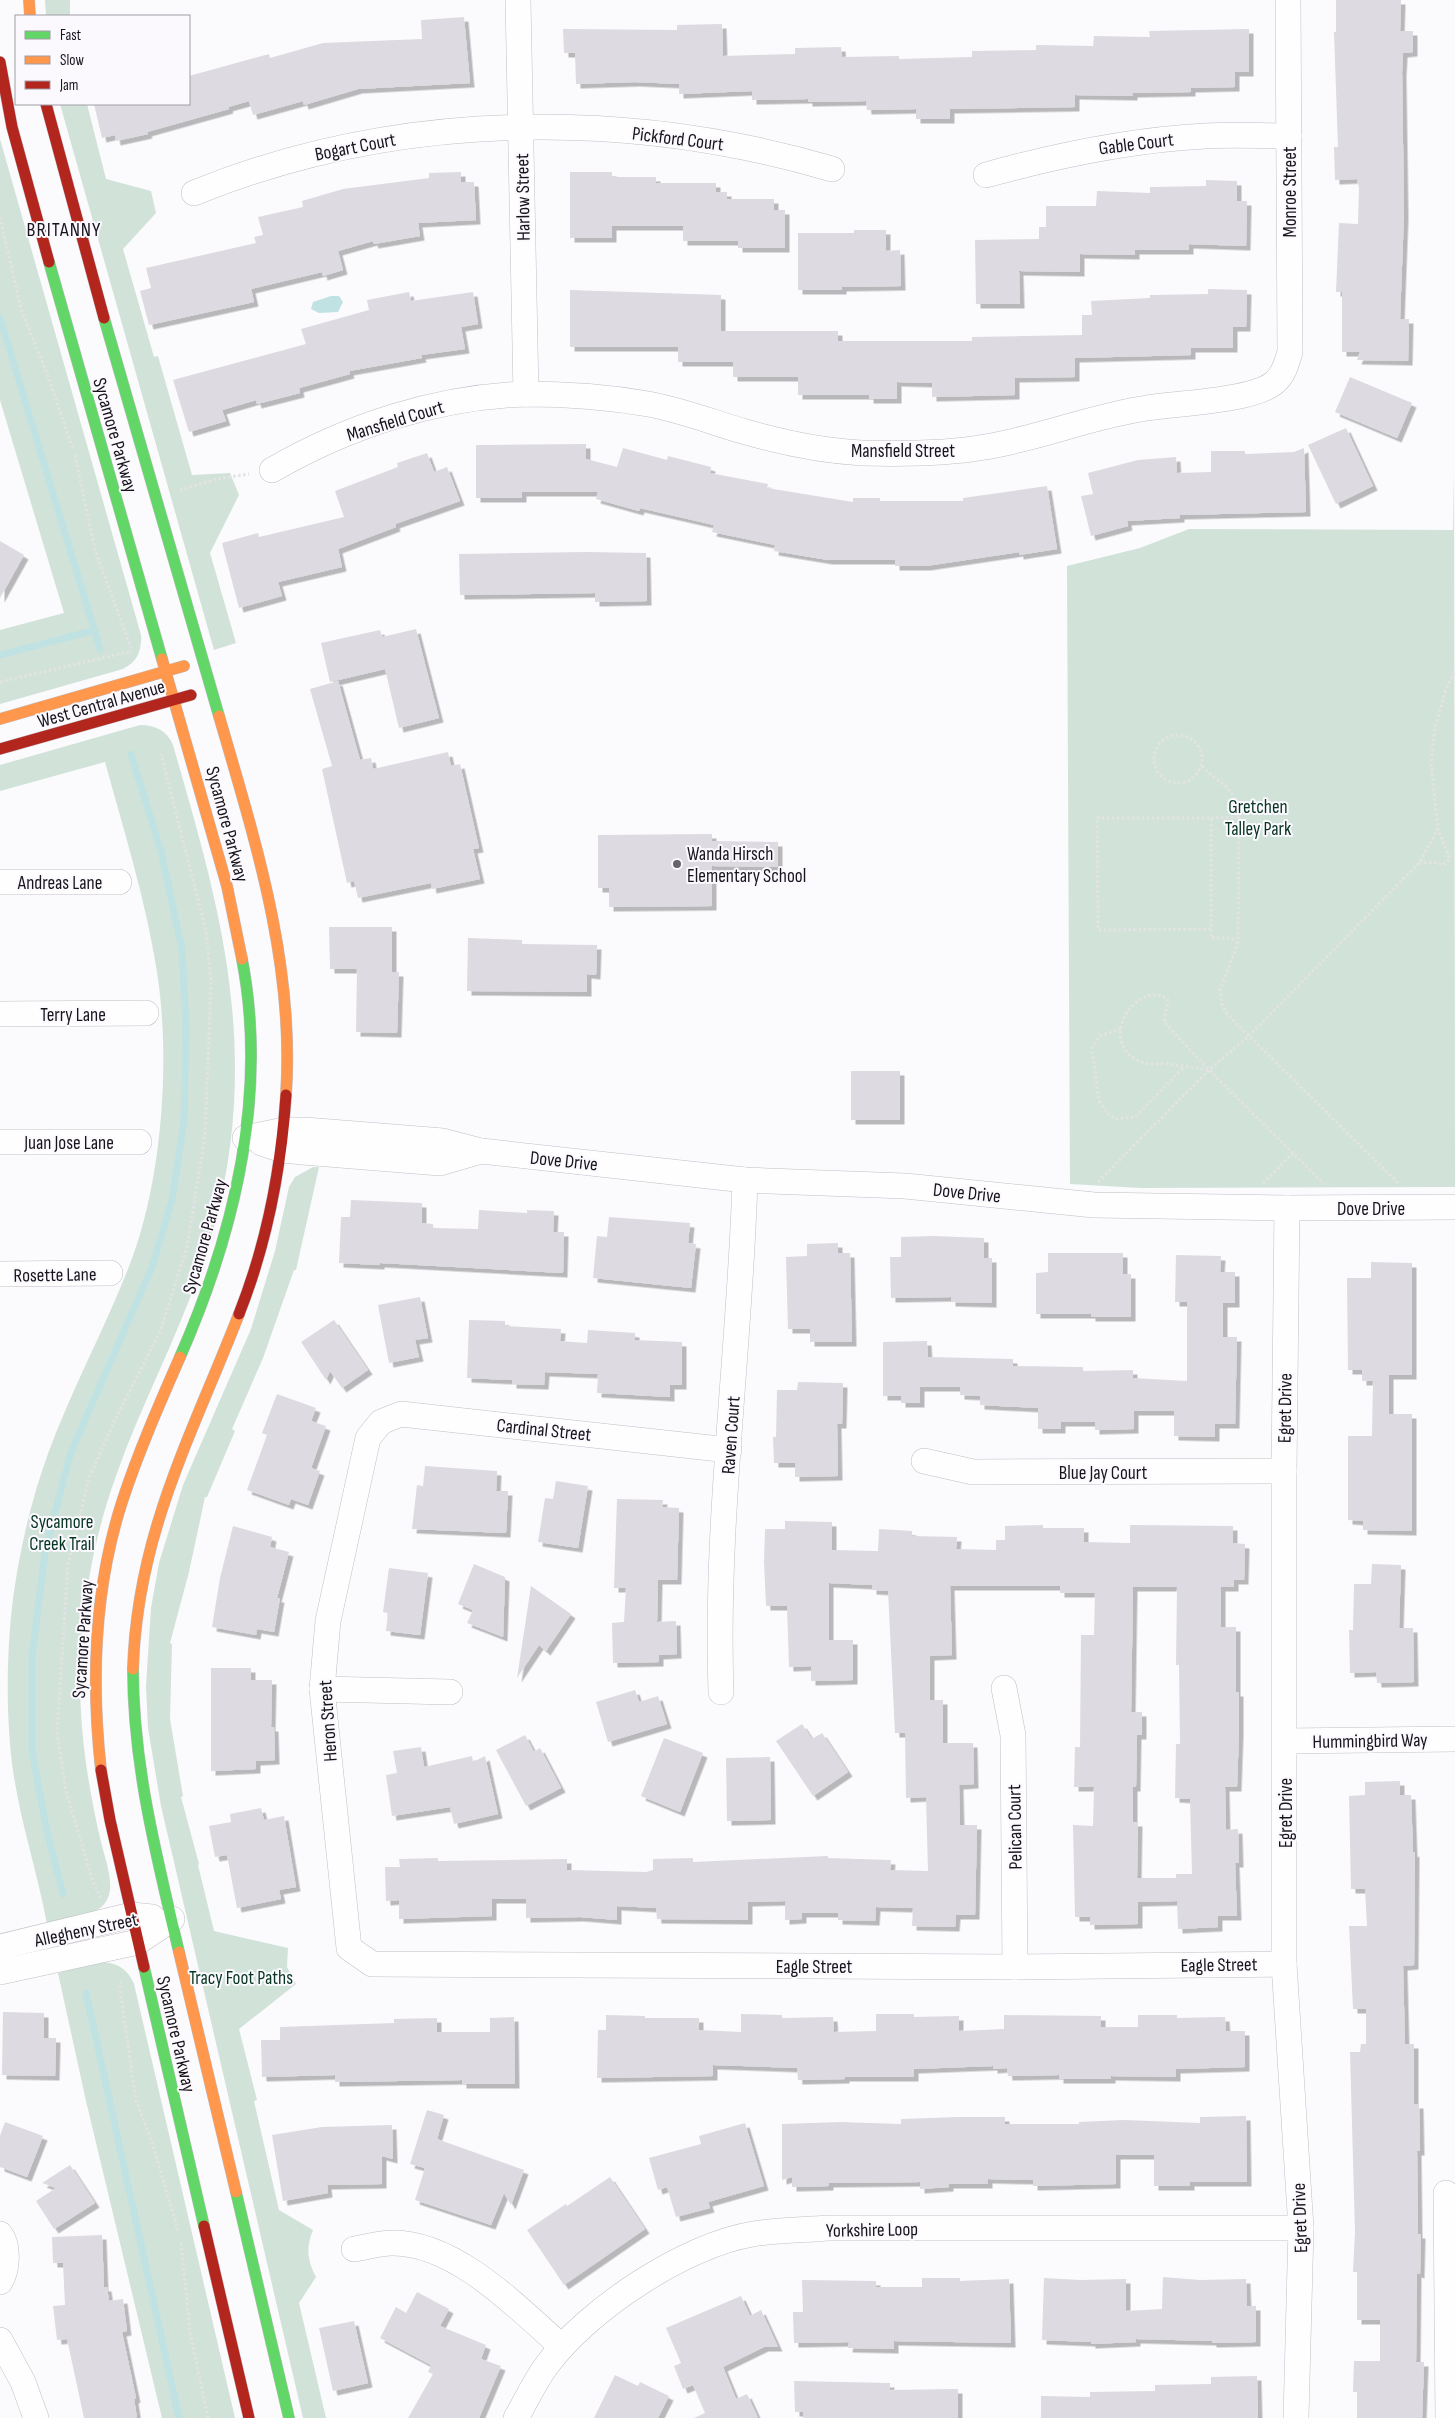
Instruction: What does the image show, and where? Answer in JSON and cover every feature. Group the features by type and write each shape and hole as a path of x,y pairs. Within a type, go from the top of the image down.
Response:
{"main road":[{"path":"29,0 30,15"},
{"name":"Sycamore Parkway","path":"0,62 15,136 90,407 227,886 249,1009 249,1072 245,1138 228,1226 217,1266 202,1308 124,1496 105,1569 98,1611 94,1694 96,1736 103,1788 132,1916 126,1944 249,2418"},
{"name":"Sycamore Parkway","path":"46,105 202,661 262,864 279,948 287,1047 283,1140 268,1224 252,1283 161,1506 147,1556 134,1634 134,1724 144,1797 289,2418"},
{"name":"West Central Avenue","path":"0,720 202,661"},
{"name":"West Central Avenue","path":"0,749 211,690"}],"street":[{"name":"Harlow Street","path":"518,0 526,394"},
{"name":"Monroe Street","path":"1276,382 1285,368 1290,352 1288,0"},
{"name":"Pickford Court","path":"520,125 664,134 734,145 792,157 832,169"},
{"name":"Bogart Court","path":"194,193 237,176 350,145 440,132 520,125"},
{"name":"Gable Court","path":"986,175 1044,158 1152,140 1208,136 1289,136"},
{"name":"Mansfield Street","path":"526,394 595,397 649,404 795,445 862,452 940,452 985,447 1139,409 1258,393 1276,382"},
{"name":"Mansfield Court","path":"272,470 309,448 416,409 480,397 526,394"},
{"name":"Andreas Lane","path":"0,882 119,882"},
{"name":"Terry Lane","path":"0,1014 146,1013"},
{"name":"Dove Drive","path":"245,1138 283,1140 440,1163 480,1151 744,1180 905,1186 1094,1204 1275,1208 1455,1207"},
{"name":"Juan Jose Lane","path":"0,1142 139,1142"},
{"name":"Raven Court","path":"721,1692 719,1632 742,1265 744,1180"},
{"name":"Egret Drive","path":"1275,1208 1284,1471 1284,1964 1301,2228 1296,2418"},
{"name":"Rosette Lane","path":"0,1274 110,1274"},
{"name":"Cardinal Street","path":"368,1438 381,1422 401,1414 729,1450"},
{"name":"Heron Street","path":"349,1948 322,1689 328,1621 368,1438"},
{"name":"Blue Jay Court","path":"924,1461 973,1472 1284,1471"},
{"name":"Pelican Court","path":"1004,1688 1013,1735 1015,1967"},
{"path":"322,1689 450,1692"},
{"name":"Hummingbird Way","path":"1285,1741 1455,1739"},
{"name":"Allegheny Street","path":"0,1947 132,1916 172,1919"},
{"path":"0,1972 126,1944 172,1919"},
{"name":"Eagle Street","path":"349,1948 372,1964 1015,1967 1284,1964"},
{"path":"1446,2193 1448,2418"},
{"name":"Yorkshire Loop","path":"516,2418 546,2366 562,2347 597,2313 664,2268 714,2244 752,2234 829,2228 1301,2228"},
{"path":"0,2234 4,2238 6,2256 0,2282"},
{"path":"354,2249 393,2243 420,2247 447,2258 488,2282 562,2347"},
{"path":"0,2340 23,2382 36,2418"}],"path":[{"path":"0,217 21,309 49,379 75,454 95,550 133,655 142,660 146,678"},
{"path":"156,496 217,479 272,470"},
{"path":"0,682 132,651"},
{"path":"1420,863 1434,862 1443,865 1450,860 1438,829 1431,763 1434,728 1446,689 1455,671"},
{"path":"1202,766 1192,779 1176,784 1162,778 1157,772 1153,757 1160,742 1166,738 1182,735 1190,738 1200,749 1202,766 1212,778 1227,787 1236,798 1239,817 1238,942 1220,990 1222,1004 1227,1014 1400,1184 1400,1208"},
{"path":"108,1921 102,1900 93,1882 66,1791 57,1732 68,1564 90,1478 114,1422 160,1332 187,1247 205,1136 211,982 206,931 160,749"},
{"path":"1211,929 1098,930 1097,818 1239,817"},
{"path":"1211,818 1211,938 1231,938 1238,942"},
{"path":"1096,1184 1209,1070 1250,1035 1420,863 1438,829"},
{"path":"1209,1070 1165,1064 1150,1065 1136,1060 1125,1049 1121,1029 1122,1019 1131,1006 1143,998 1164,997 1168,1000 1164,1022 1209,1070 1325,1186 1325,1208"},
{"path":"1121,1029 1100,1036 1092,1048 1092,1060 1096,1072 1099,1101 1109,1115 1117,1119 1135,1117 1184,1067"},
{"path":"1275,1208 1263,1184 1293,1154"},
{"path":"126,1944 120,1989 136,2101 150,2136 178,2231"},
{"path":"181,2240 190,2332 208,2418"}],"green space":[{"path":"45,0 70,0 70,15 46,15"},
{"path":"60,105 87,105 106,179 151,191 156,213 123,249 154,357 158,356 192,475 230,473 239,495 210,553 236,643 214,650"},
{"path":"0,139 141,635 141,641 138,655 132,663 123,669 0,704 0,630 64,613 0,400"},
{"name":"Gretchen Talley Park","path":"1454,473 1455,1187 1141,1188 1070,1184 1067,566 1140,548 1189,529 1453,530"},
{"name":"Sycamore Creek Trail","path":"140,725 156,728 171,740 210,878 227,966 232,1011 235,1057 233,1124 224,1186 208,1246 182,1318 116,1476 99,1530 88,1586 83,1623 80,1679 83,1734 90,1788 109,1873 110,1889 105,1903 94,1912 78,1918 47,1924 21,1814 11,1755 8,1706 8,1656 12,1608 25,1534 43,1467 58,1428 119,1292 140,1236 156,1162 163,1083 163,1044 157,972 147,919 105,762 0,791 0,765"},
{"name":"Tracy Foot Paths","path":"313,1167 319,1167 296,1270 294,1270 263,1358 232,1429 235,1431 207,1497 205,1497 189,1572 170,1643 172,1644 170,1719 183,1796 181,1797 214,1931 288,1948 287,1967 296,1984 239,2029 257,2100 254,2101 279,2210 313,2230 308,2254 316,2277 299,2303 326,2418 303,2418 161,1806 148,1728 146,1686 151,1608 159,1563 183,1485 251,1329 275,1251 289,1187 295,1177"},
{"path":"99,1962 111,1963 120,1967 128,1974 134,1984 235,2418 162,2418 86,2101 58,1973"}],"water":[{"path":"331,296 339,296 343,302 338,312 319,313 311,309 313,302"}],"building":[{"path":"1336,0 1401,0 1400,31 1413,31 1413,52 1403,53 1402,72 1404,214 1400,319 1409,319 1408,361 1357,360 1360,352 1342,352 1342,292 1336,292 1339,223 1358,224 1359,188 1357,179 1335,180 1334,147 1338,147 1334,32 1336,32"},
{"path":"464,17 470,83 358,89 304,105 303,101 253,115 249,101 228,107 229,109 147,132 148,134 116,141 115,135 102,138 94,105 190,105 190,76 269,54 270,58 323,43 422,39 421,20"},
{"path":"722,24 723,56 795,54 795,48 841,47 842,57 899,56 899,59 972,57 972,51 1036,50 1036,45 1093,46 1094,36 1150,37 1149,31 1249,29 1249,72 1235,72 1235,87 1191,88 1191,92 1133,93 1133,96 1075,95 1075,107 950,109 950,119 916,119 916,109 867,110 866,101 808,102 808,99 752,100 752,91 679,94 679,84 635,82 576,84 575,53 564,53 563,29 677,30 677,25"},
{"path":"461,172 461,182 474,182 476,220 418,223 420,236 374,244 373,241 338,251 343,270 323,276 322,272 251,289 254,302 149,325 140,291 151,288 146,268 256,243 254,237 263,235 258,217 303,207 302,201 343,189 429,178 429,173"},
{"path":"570,172 612,172 612,177 656,177 656,183 716,183 716,192 727,192 727,199 774,199 774,210 785,210 785,248 738,248 738,241 683,241 683,226 612,226 612,238 570,238"},
{"path":"1206,180 1237,181 1237,201 1247,201 1246,246 1189,244 1189,250 1135,250 1135,255 1080,254 1080,272 1019,271 1020,304 976,304 975,240 1039,239 1039,227 1046,227 1046,206 1096,206 1097,191 1150,193 1150,187 1206,186"},
{"path":"854,230 886,230 886,251 900,250 901,286 842,287 842,290 798,290 798,233 854,233"},
{"path":"1208,289 1247,290 1246,327 1233,327 1233,348 1191,348 1191,355 1075,358 1075,377 1015,378 1015,395 932,397 932,383 897,382 897,399 869,399 869,395 798,395 798,377 733,377 733,362 678,362 678,347 570,347 570,290 721,295 721,331 838,331 838,341 972,341 972,337 1082,335 1082,315 1092,315 1091,301 1150,298 1150,295 1208,294"},
{"path":"409,292 411,301 473,292 478,324 461,327 465,349 421,355 422,358 349,371 350,374 299,388 300,393 257,404 256,400 222,410 226,421 189,432 173,380 306,344 301,329 369,310 367,300"},
{"path":"1350,377 1412,403 1397,438 1335,412"},
{"path":"1346,428 1373,486 1336,504 1308,445"},
{"path":"586,444 586,459 617,467 623,448 667,460 668,456 711,467 710,473 768,484 767,488 853,502 853,498 880,498 880,501 963,501 963,498 1047,486 1057,549 1019,555 1019,552 926,566 895,566 895,560 828,560 774,551 775,545 712,532 714,525 640,508 639,511 596,499 598,492 522,492 522,498 476,498 476,445"},
{"path":"1304,448 1306,512 1180,515 1180,518 1127,521 1128,526 1091,536 1081,496 1093,494 1088,473 1138,460 1176,457 1177,473 1211,472 1211,451 1245,451 1245,454 1294,452"},
{"path":"427,453 434,472 447,467 460,501 395,524 396,527 338,549 342,567 278,582 282,596 239,608 222,543 258,533 259,537 344,517 335,491 398,467 397,463"},
{"path":"0,541 24,555 0,598"},
{"path":"646,553 647,601 595,602 595,593 460,595 459,554"},
{"path":"416,629 439,718 399,728 385,669 330,682 321,643 380,630 382,637"},
{"path":"338,681 360,760 371,758 373,769 448,752 451,766 460,764 479,848 473,849 480,879 432,889 431,883 358,898 354,881 347,883 322,769 332,766 310,689"},
{"path":"712,834 712,841 778,842 778,867 712,866 712,906 609,907 609,888 598,888 598,835"},
{"path":"329,927 392,927 392,972 399,972 397,1033 356,1032 357,969 330,969"},
{"path":"468,938 522,940 522,944 597,945 596,975 587,974 587,992 467,991"},
{"path":"851,1071 900,1071 900,1120 851,1120"},
{"path":"351,1200 422,1203 422,1223 433,1224 433,1228 478,1229 479,1210 527,1213 527,1210 554,1211 553,1232 564,1232 563,1273 380,1263 380,1265 339,1263 341,1217 350,1217"},
{"path":"609,1217 690,1223 688,1243 696,1244 691,1288 593,1278 597,1236 607,1237"},
{"path":"901,1237 984,1238 984,1258 992,1258 992,1303 951,1302 951,1297 891,1298 890,1257 901,1257"},
{"path":"838,1243 838,1253 850,1253 852,1342 810,1342 810,1329 788,1329 786,1257 807,1256 807,1244"},
{"path":"1048,1253 1123,1253 1123,1274 1131,1274 1131,1317 1091,1317 1091,1314 1036,1314 1036,1273 1048,1272"},
{"path":"1176,1255 1221,1256 1220,1272 1235,1272 1235,1303 1223,1303 1223,1337 1237,1337 1235,1424 1215,1424 1215,1437 1174,1436 1174,1411 1134,1411 1134,1429 1095,1430 1095,1422 1061,1422 1061,1429 1038,1429 1038,1408 980,1405 980,1396 960,1395 960,1387 920,1387 920,1403 901,1403 901,1396 883,1396 883,1342 927,1341 928,1357 1013,1359 1013,1366 1083,1367 1083,1371 1133,1370 1133,1378 1187,1381 1187,1302 1175,1302"},
{"path":"1371,1262 1412,1263 1412,1375 1389,1375 1389,1414 1412,1414 1412,1531 1363,1530 1363,1521 1348,1520 1348,1436 1372,1436 1373,1381 1362,1381 1362,1370 1348,1370 1347,1278 1371,1278"},
{"path":"420,1297 428,1338 415,1340 419,1357 389,1363 378,1305"},
{"path":"334,1320 368,1370 342,1388 330,1371 326,1380 301,1342"},
{"path":"469,1320 505,1321 505,1326 561,1329 560,1341 587,1343 588,1330 635,1333 635,1340 682,1342 682,1385 670,1385 670,1397 597,1393 598,1374 545,1372 544,1385 512,1384 512,1380 467,1378"},
{"path":"798,1382 843,1383 842,1424 837,1424 838,1476 795,1477 795,1463 774,1463 773,1437 776,1437 777,1390 797,1390"},
{"path":"277,1394 316,1408 311,1421 326,1426 311,1468 320,1471 308,1505 291,1499 289,1505 247,1490 267,1435 262,1433"},
{"path":"425,1466 497,1471 496,1491 508,1491 506,1533 412,1529 417,1485 423,1486"},
{"path":"556,1481 588,1486 578,1548 538,1542 545,1498 553,1499"},
{"path":"617,1499 663,1500 662,1507 679,1508 677,1580 658,1580 657,1622 676,1621 677,1654 659,1655 659,1662 613,1663 612,1623 624,1622 626,1588 614,1588"},
{"path":"785,1521 832,1522 832,1550 878,1551 879,1529 912,1531 912,1536 957,1537 956,1549 996,1550 996,1540 1005,1540 1005,1526 1043,1525 1043,1528 1084,1528 1084,1542 1130,1543 1130,1525 1233,1526 1233,1543 1245,1544 1244,1580 1234,1580 1234,1587 1221,1587 1221,1627 1236,1627 1236,1692 1239,1692 1237,1787 1225,1787 1226,1830 1238,1829 1239,1863 1235,1863 1237,1916 1218,1916 1218,1927 1178,1929 1177,1901 1138,1902 1138,1924 1090,1925 1090,1917 1075,1917 1073,1825 1093,1826 1094,1787 1074,1787 1075,1747 1080,1747 1081,1635 1094,1635 1095,1593 1060,1593 1060,1586 950,1586 952,1655 930,1656 930,1700 943,1700 943,1743 973,1743 974,1784 959,1785 960,1825 977,1825 975,1915 956,1915 955,1927 912,1926 913,1908 876,1907 875,1921 838,1920 838,1913 802,1913 802,1919 785,1920 785,1901 748,1902 748,1920 657,1919 656,1908 617,1906 617,1920 580,1917 526,1918 526,1899 492,1899 492,1916 399,1919 399,1900 386,1901 385,1867 400,1867 399,1859 438,1858 438,1861 567,1859 567,1870 646,1872 653,1870 653,1859 693,1858 693,1862 828,1856 828,1858 891,1860 890,1870 928,1871 926,1797 906,1798 905,1733 895,1733 888,1591 872,1590 872,1585 829,1583 829,1640 853,1640 853,1680 811,1681 811,1666 789,1667 787,1606 766,1606 765,1529 785,1529","holes":["1133,1587 1177,1587 1176,1665 1179,1665 1180,1744 1176,1744 1175,1798 1190,1799 1192,1874 1176,1874 1176,1878 1137,1878 1138,1822 1133,1822 1133,1787 1136,1787 1137,1735 1142,1735 1142,1712 1131,1712"]},
{"path":"233,1526 272,1537 270,1547 289,1552 277,1598 280,1598 274,1632 257,1629 256,1635 212,1627 220,1578"},
{"path":"474,1564 505,1577 503,1637 467,1623 473,1610 458,1604"},
{"path":"1372,1564 1401,1565 1399,1628 1413,1628 1414,1682 1377,1683 1376,1672 1350,1673 1349,1630 1353,1630 1354,1584 1371,1584"},
{"path":"389,1568 428,1573 420,1635 386,1631 388,1613 383,1612"},
{"path":"531,1586 571,1614 546,1651 539,1645 517,1678"},
{"path":"211,1668 251,1668 251,1680 272,1680 271,1727 274,1727 275,1760 256,1761 256,1769 211,1771"},
{"path":"635,1690 639,1702 658,1696 667,1724 608,1742 596,1702"},
{"path":"802,1724 812,1739 822,1733 848,1772 813,1796 776,1741"},
{"path":"525,1735 534,1752 540,1748 561,1788 526,1806 496,1750"},
{"path":"664,1738 703,1753 680,1812 641,1796"},
{"path":"421,1747 424,1767 472,1756 473,1762 485,1756 498,1814 454,1824 450,1807 392,1816 386,1775 397,1773 393,1751"},
{"path":"770,1757 771,1820 727,1821 726,1758"},
{"path":"1400,1781 1400,1795 1411,1795 1413,1853 1415,1852 1414,1965 1403,1966 1405,2044 1414,2044 1414,2104 1419,2104 1420,2151 1417,2151 1418,2234 1421,2234 1420,2274 1417,2273 1416,2362 1424,2362 1422,2418 1357,2418 1357,2392 1353,2392 1354,2361 1380,2361 1380,2320 1357,2320 1357,2272 1353,2272 1355,2232 1350,2052 1360,2052 1361,2044 1366,2044 1366,2009 1353,2009 1349,1926 1367,1926 1365,1889 1351,1889 1349,1796 1365,1795 1365,1782"},
{"path":"261,1808 264,1820 284,1816 296,1887 279,1890 281,1899 237,1908 227,1855 215,1857 209,1826 231,1822 230,1814"},
{"path":"3,2012 44,2013 44,2038 56,2038 55,2076 2,2075"},
{"path":"741,2014 782,2015 782,2018 833,2017 834,2032 876,2031 876,2014 914,2014 914,2017 959,2016 959,2031 1004,2029 1004,2015 1101,2016 1101,2027 1138,2027 1138,2015 1177,2015 1177,2018 1225,2017 1226,2031 1245,2031 1245,2067 1176,2069 1176,2077 1111,2076 1111,2079 1059,2079 1059,2075 1008,2076 1007,2068 993,2069 993,2066 914,2069 914,2077 845,2077 845,2079 798,2080 797,2068 713,2065 713,2076 597,2078 598,2030 606,2030 606,2015 645,2016 645,2018 699,2018 699,2030 741,2032"},
{"path":"514,2017 515,2084 462,2084 462,2080 335,2082 335,2075 262,2077 261,2040 280,2040 280,2027 394,2023 394,2019 437,2018 437,2032 490,2032 490,2018"},
{"path":"427,2110 444,2115 437,2139 524,2170 511,2205 504,2193 491,2225 415,2200 425,2168 410,2164"},
{"path":"1246,2116 1247,2182 1190,2182 1190,2186 1154,2186 1154,2155 1116,2155 1116,2184 1033,2186 1033,2180 988,2179 988,2184 949,2184 949,2187 920,2189 920,2182 829,2183 829,2186 792,2187 792,2177 782,2180 782,2124 840,2122 901,2124 901,2119 959,2117 1005,2117 1005,2124 1079,2124 1079,2122 1124,2120 1200,2123 1200,2117"},
{"path":"5,2122 43,2136 27,2177 0,2167 0,2136"},
{"path":"745,2123 764,2186 708,2202 710,2208 676,2217 667,2187 658,2190 649,2158 701,2144 699,2136"},
{"path":"392,2125 393,2159 382,2156 382,2184 327,2185 328,2193 283,2201 272,2135 322,2127"},
{"path":"70,2165 95,2203 54,2229 36,2201 56,2188 42,2183"},
{"path":"610,2177 645,2229 564,2285 527,2230"},
{"path":"102,2235 104,2287 107,2287 109,2301 123,2299 127,2331 122,2332 136,2398 134,2399 137,2418 84,2418 67,2339 57,2340 53,2306 65,2305 63,2263 53,2263 52,2237"},
{"path":"1163,2277 1200,2280 1246,2279 1247,2306 1256,2306 1256,2342 1212,2343 1212,2341 1136,2339 1136,2342 1091,2344 1091,2342 1042,2340 1044,2278 1080,2280 1126,2279 1126,2311 1162,2309"},
{"path":"922,2278 960,2278 960,2281 1009,2279 1011,2343 894,2341 894,2349 848,2348 849,2342 794,2343 793,2312 803,2312 802,2280 876,2281 876,2287 922,2287"},
{"path":"417,2292 449,2309 440,2326 486,2345 481,2359 501,2366 479,2418 408,2418 433,2374 428,2372 431,2365 380,2338 396,2307 406,2313"},
{"path":"741,2296 750,2316 761,2310 778,2347 764,2347 723,2367 736,2399 747,2394 758,2418 694,2418 705,2413 693,2385 683,2389 674,2366 681,2363 666,2328"},
{"path":"354,2321 368,2383 333,2391 319,2328"},
{"path":"615,2375 638,2386 640,2382 669,2396 658,2418 594,2418"},
{"path":"1257,2376 1258,2418 1041,2418 1041,2396 1090,2397 1090,2392 1155,2391 1155,2385 1211,2384 1211,2377"},
{"path":"794,2381 890,2383 890,2390 958,2389 958,2418 803,2418 803,2412 795,2412"}],"waterway":[{"path":"0,318 100,649"},
{"path":"0,655 95,630"},
{"path":"63,1894 47,1832 32,1751 32,1656 46,1546 71,1452 152,1267 172,1200 184,1121 186,1026 182,949 161,851 131,754"},
{"path":"86,1993 179,2418"}],"traffic: fast":[{"path":"49,262 162,659"},
{"path":"104,318 219,716"},
{"path":"180,1357 216,1262 230,1213 241,1163 248,1112 251,1061 249,1010 242,959"},
{"path":"133,1669 137,1741 142,1776 155,1847 179,1952"},
{"path":"144,1967 204,2226"},
{"path":"236,2192 289,2418"}],"traffic: slow":[{"path":"29,0 30,15"},
{"path":"162,659 227,886 242,959"},
{"path":"0,719 184,666"},
{"path":"219,716 258,856 278,950 287,1046 286,1095"},
{"path":"133,1669 137,1620 145,1574 156,1529 186,1444 239,1314"},
{"path":"101,1770 96,1702 96,1669 100,1601 106,1568 113,1535 128,1484 180,1357"},
{"path":"179,1952 236,2192"}],"traffic: jam":[{"path":"0,62 12,127 49,262"},
{"path":"46,105 104,318"},
{"path":"0,749 191,695"},
{"path":"239,1314 249,1287 271,1206 284,1123 286,1095"},
{"path":"101,1770 110,1820 144,1967"},
{"path":"204,2226 249,2418"}],"place":[{"name":"Wanda Hirsch Elementary School","path":"677,864"}],"district":[{"name":"BRITANNY","path":"64,229"}]}
